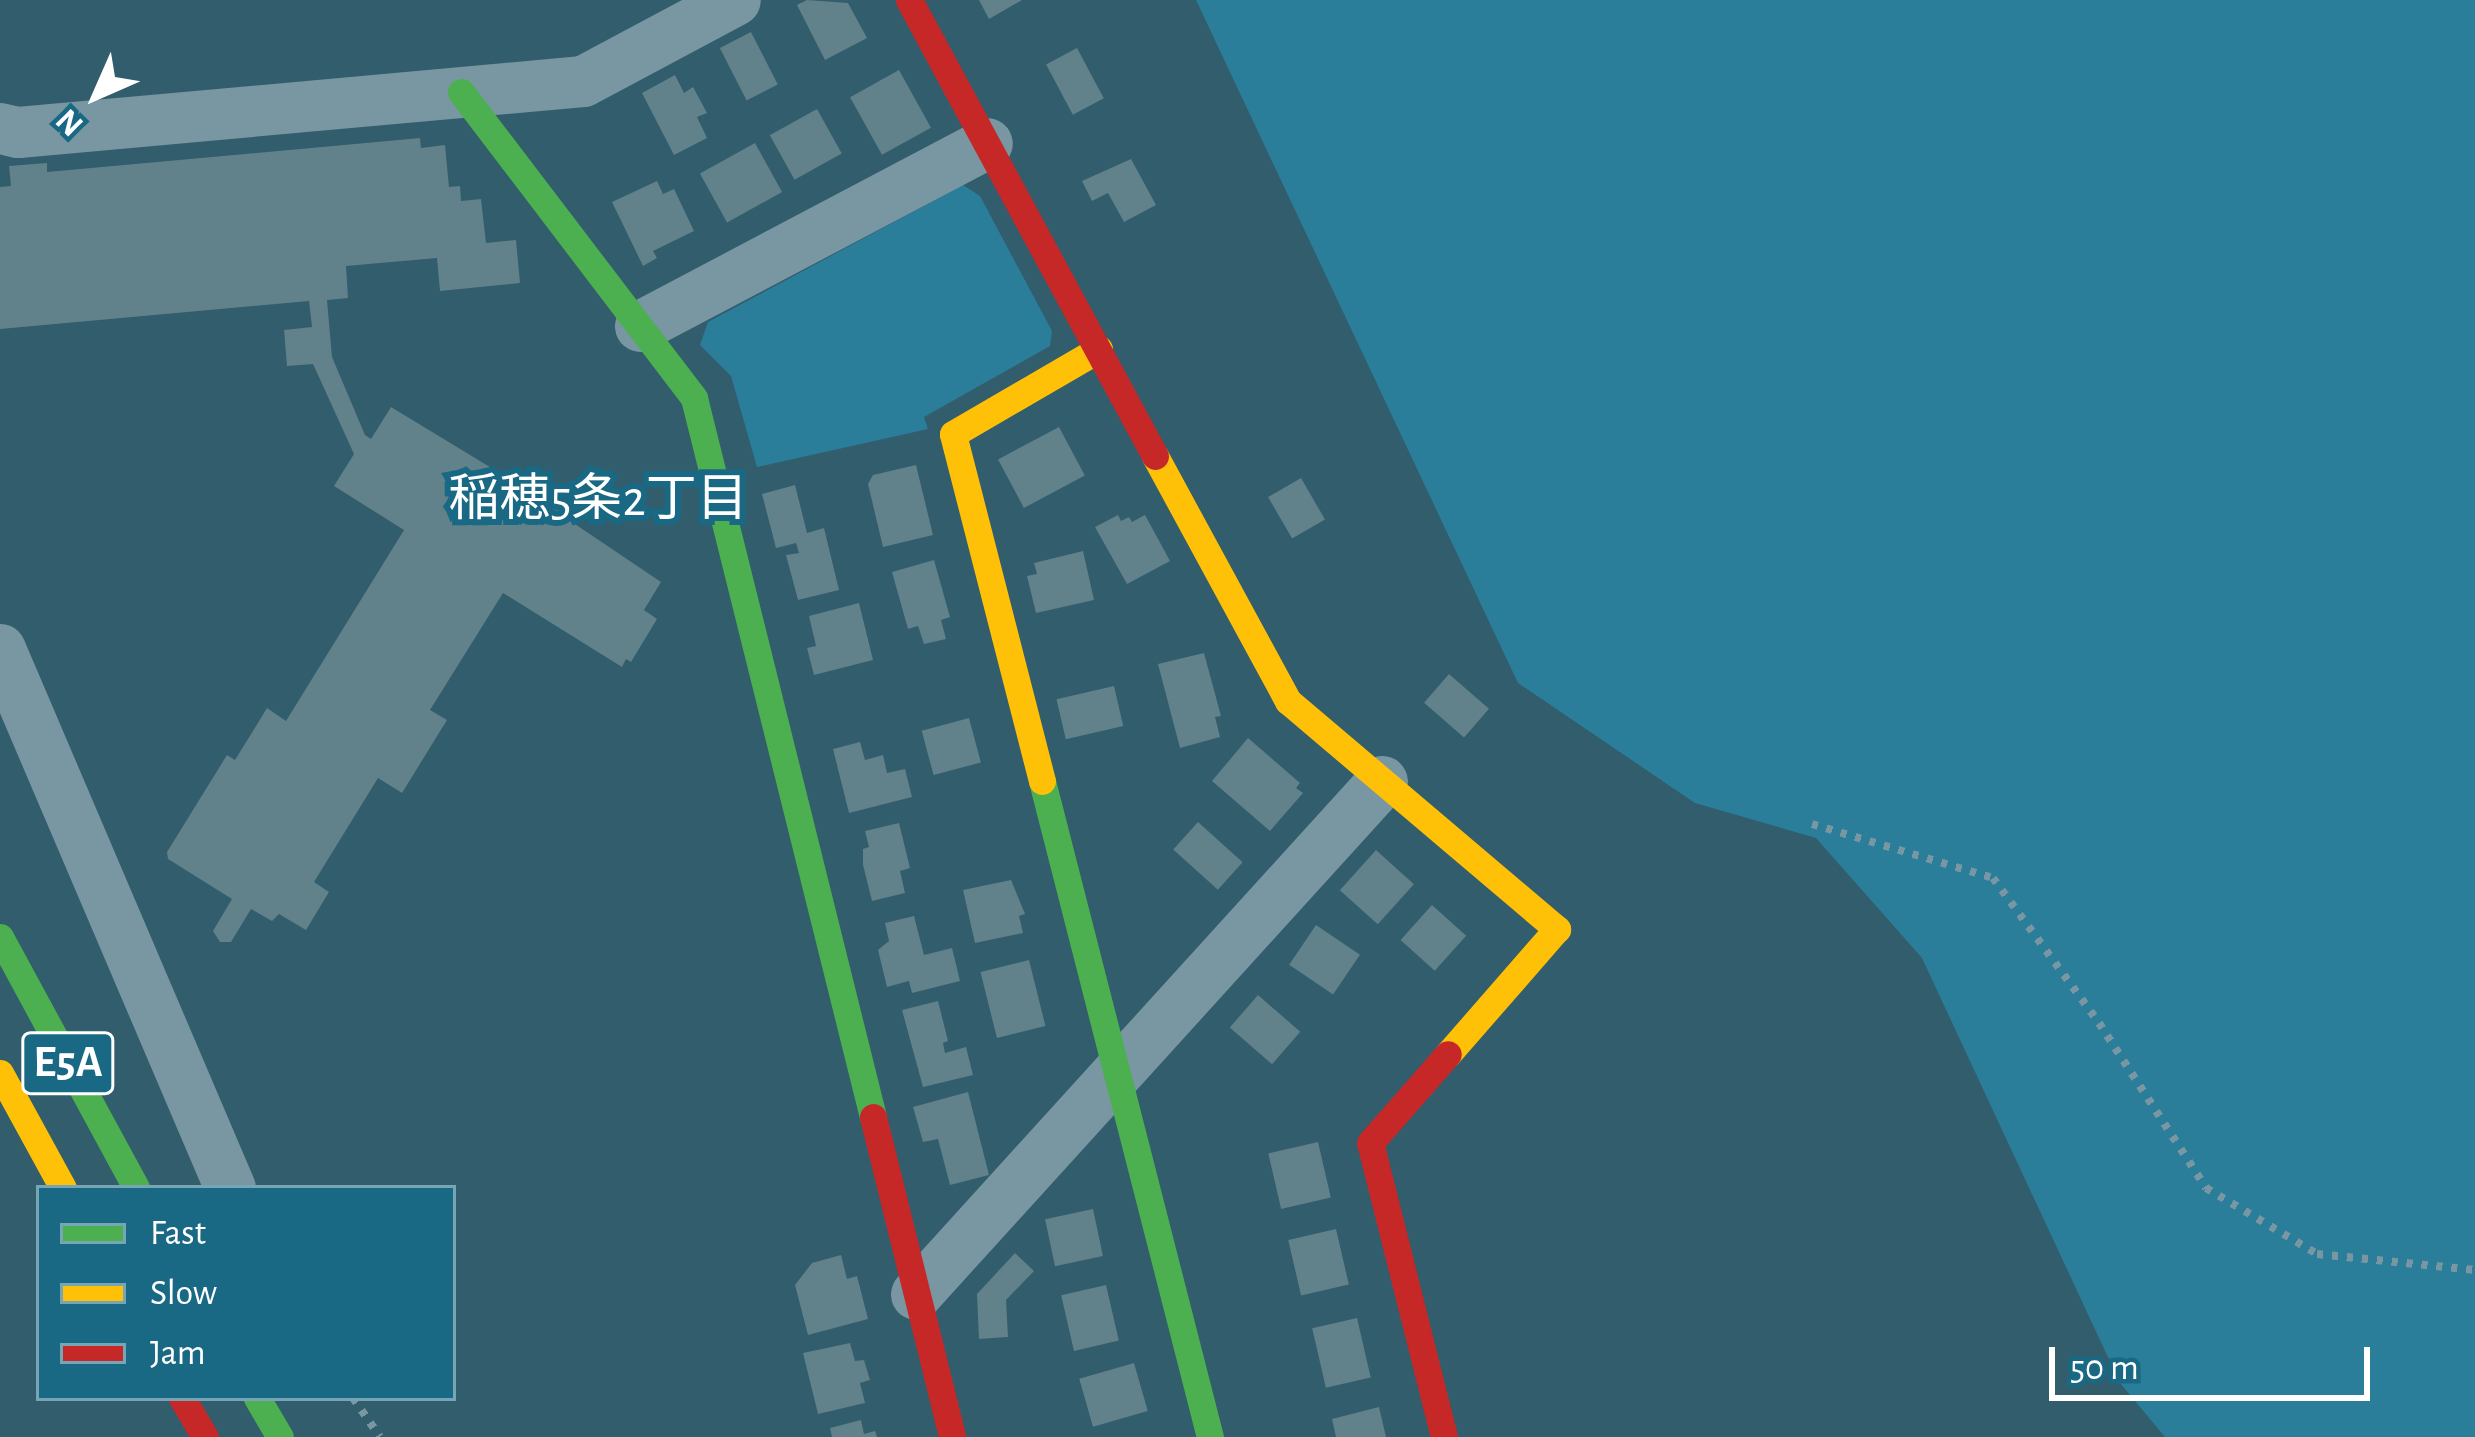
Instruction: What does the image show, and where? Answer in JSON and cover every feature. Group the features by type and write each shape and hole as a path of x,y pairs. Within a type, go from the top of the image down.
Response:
{"main road":[{"path":"909,0 1288,701 1557,929 1370,1143 1444,1437"},
{"path":"461,92 694,398 952,1437"},
{"path":"1099,350 953,434 1210,1437"},
{"name":"E5A","path":"0,937 134,1185"},
{"name":"E5A","path":"0,1072 61,1185"},
{"path":"184,1401 205,1437"},
{"path":"259,1401 280,1437"}],"street":[{"path":"0,128 18,132 583,80 736,0"},
{"path":"640,326 987,143"},
{"path":"0,649 229,1185"},
{"path":"916,1294 1382,781"}],"path":[{"path":"1812,824 1994,878 2099,1023 2206,1188 2317,1254 2475,1270"},
{"path":"354,1401 380,1437"}],"shaded area":[{"path":"1196,0 2475,0 2475,1437 2165,1437 2120,1383 1922,958 1816,838 1695,803 1518,683"},
{"path":"963,185 980,196 1052,331 1050,346 924,417 928,429 757,467 731,376 700,345 708,322"}],"building":[{"path":"807,0 848,3 867,38 825,60 797,5"},
{"path":"979,0 1022,0 989,19"},
{"path":"751,32 778,85 747,100 720,48"},
{"path":"1077,48 1104,98 1073,115 1046,64"},
{"path":"899,70 931,128 882,155 850,97"},
{"path":"675,75 684,93 693,87 707,113 697,117 707,138 674,155 642,93"},
{"path":"817,109 842,154 794,180 770,135"},
{"path":"420,138 421,148 445,145 449,187 460,186 461,201 481,199 486,243 516,240 520,283 440,291 437,258 346,266 348,298 327,300 332,357 365,435 371,439 391,407 508,478 511,473 574,511 569,520 661,582 644,610 657,619 631,662 626,659 622,667 503,593 430,710 447,720 402,793 378,778 314,882 329,892 306,930 279,914 272,921 251,909 231,942 220,942 213,931 232,899 168,859 167,852 227,755 235,760 267,708 286,721 404,530 334,486 354,454 313,364 287,366 284,330 312,327 309,301 0,329 0,187 11,186 9,166 47,163 47,172"},
{"path":"755,143 782,192 727,223 700,174"},
{"path":"1131,159 1156,205 1124,222 1108,193 1092,201 1082,181"},
{"path":"657,181 663,194 674,189 694,231 653,251 657,258 643,266 612,202"},
{"path":"1059,427 1085,476 1024,508 998,459"},
{"path":"916,465 933,535 883,547 868,484 873,475"},
{"path":"1301,478 1325,520 1292,539 1268,497"},
{"path":"795,485 807,533 824,528 839,590 798,600 786,555 799,553 796,543 776,548 762,494"},
{"path":"1118,515 1121,521 1129,517 1132,522 1145,515 1170,561 1127,584 1095,527"},
{"path":"1083,551 1094,600 1036,613 1027,576 1037,574 1034,563"},
{"path":"934,560 950,617 941,620 946,639 924,644 918,626 908,629 892,572"},
{"path":"859,603 873,660 814,675 807,648 816,646 809,616"},
{"path":"1204,653 1221,716 1215,717 1220,737 1180,748 1158,664"},
{"path":"1449,674 1489,709 1464,737 1424,703"},
{"path":"1114,686 1123,726 1066,739 1057,699"},
{"path":"969,718 981,762 934,775 922,731"},
{"path":"1248,738 1300,783 1296,788 1303,793 1270,831 1212,781"},
{"path":"860,742 865,760 883,755 887,773 905,769 912,797 849,813 833,749"},
{"path":"1198,822 1243,862 1218,890 1173,849"},
{"path":"899,823 910,868 900,871 905,893 872,901 863,865 863,849 869,847 865,831"},
{"path":"1376,850 1414,884 1378,924 1340,890"},
{"path":"1011,880 1025,914 1019,916 1023,933 975,943 963,890"},
{"path":"1432,905 1466,936 1435,971 1401,940"},
{"path":"914,916 924,955 952,948 960,981 912,993 909,981 887,987 878,950 889,941 885,923"},
{"path":"1316,925 1360,955 1333,994 1289,965"},
{"path":"1029,960 1045,1026 997,1038 980,972"},
{"path":"1258,995 1300,1032 1272,1064 1230,1027"},
{"path":"938,1001 948,1041 943,1043 945,1053 966,1047 973,1075 923,1087 902,1010"},
{"path":"968,1092 989,1175 950,1185 938,1139 923,1142 913,1107"},
{"path":"1318,1142 1331,1198 1281,1209 1268,1153"},
{"path":"1093,1209 1103,1256 1055,1266 1045,1219"},
{"path":"1336,1229 1349,1285 1301,1296 1288,1240"},
{"path":"1015,1253 1034,1271 1006,1300 1008,1337 979,1339 977,1294"},
{"path":"841,1255 847,1279 857,1276 868,1319 808,1335 795,1285 812,1263"},
{"path":"1106,1285 1119,1341 1074,1351 1061,1295"},
{"path":"1357,1318 1371,1377 1326,1388 1312,1328"},
{"path":"850,1343 855,1361 864,1360 870,1380 860,1383 865,1403 818,1414 803,1353"},
{"path":"1134,1363 1148,1411 1093,1427 1079,1379"},
{"path":"1379,1407 1386,1437 1336,1437 1332,1419"},
{"path":"861,1420 864,1434 875,1431 877,1437 832,1437 830,1428"}],"traffic: fast":[{"path":"461,92 694,398 873,1117"},
{"path":"1042,781 1210,1437"},
{"path":"0,937 134,1185"},
{"path":"259,1401 280,1437"}],"traffic: slow":[{"path":"1042,781 953,434 1099,349"},
{"path":"1155,456 1288,701 1557,929 1448,1054"},
{"path":"0,1073 61,1185"}],"traffic: jam":[{"path":"909,0 1155,456"},
{"path":"1444,1437 1370,1143 1448,1054"},
{"path":"873,1117 952,1437"},
{"path":"184,1401 205,1437"}],"district":[{"name":"稲穂5条2丁目","path":"598,500"}]}
